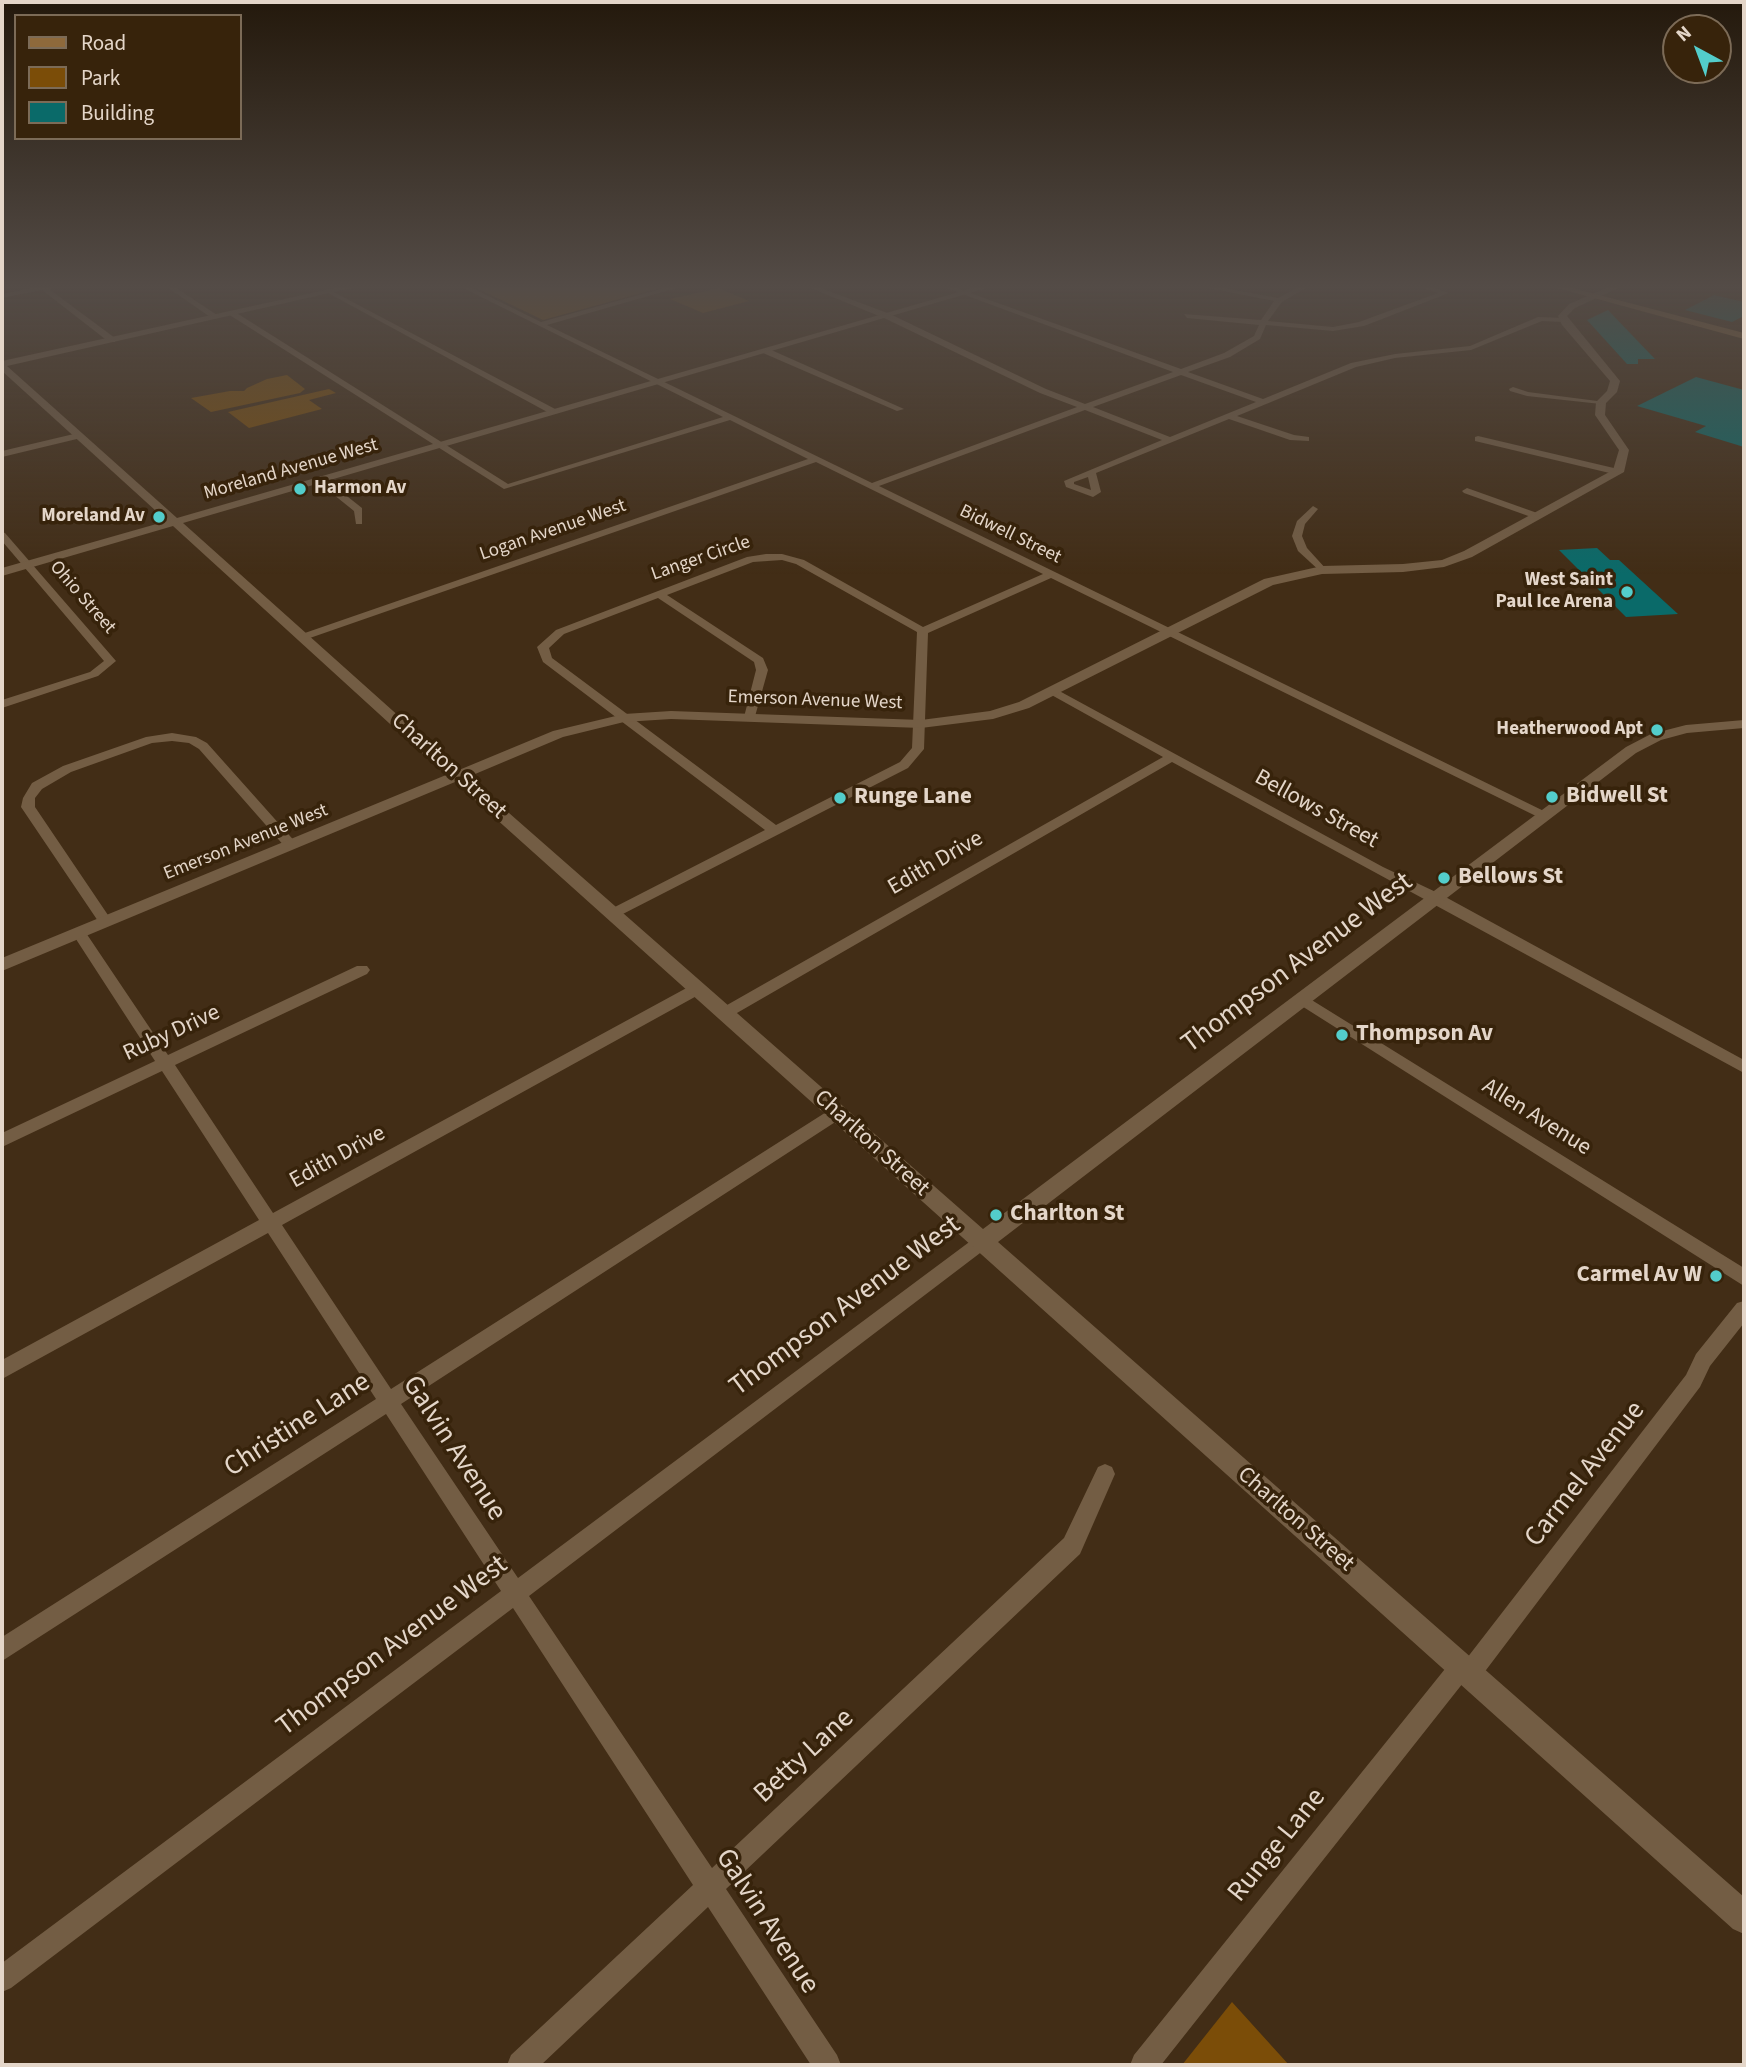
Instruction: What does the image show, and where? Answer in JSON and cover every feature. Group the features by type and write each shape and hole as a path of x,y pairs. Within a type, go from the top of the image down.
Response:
{"street":[{"name":"Charlton Street","path":"20,381 457,776 1744,1918"},
{"path":"338,381 507,487 731,417"},
{"path":"497,381 554,412"},
{"path":"836,381 900,409"},
{"path":"1023,381 1170,440"},
{"path":"871,486 1156,381"},
{"path":"1204,381 1263,402"},
{"path":"1091,472 1314,381"},
{"path":"1478,439 1618,472 1624,450 1600,415 1601,402 1612,392 1615,381"},
{"name":"Moreland Avenue West","path":"2,572 659,382"},
{"name":"Bidwell Street","path":"659,382 1545,815"},
{"path":"1514,389 1527,394 1601,402"},
{"path":"1229,416 1293,438 1306,439"},
{"path":"2,454 78,436"},
{"name":"Logan Avenue West","path":"303,637 816,459"},
{"name":"Emerson Avenue West","path":"2,965 558,734 624,718 671,715 921,724 993,715 1024,705 1269,582 1322,569 1403,568 1444,563 1468,554 1618,472"},
{"path":"321,480 359,510 359,522"},
{"path":"1467,491 1537,516"},
{"path":"1313,509 1300,523 1297,536 1302,549 1322,569"},
{"name":"Ohio Street","path":"2,535 110,661 94,674 2,705"},
{"name":"Langer Circle","path":"776,832 547,660 543,647 560,632 658,594 751,559 782,557 800,562 923,631"},
{"path":"612,914 904,765 918,749 923,631 1051,574"},
{"path":"658,594 759,660 762,670 750,718"},
{"name":"Bellows Street","path":"1052,691 1744,1067"},
{"name":"Thompson Avenue West","path":"2,1979 1631,750 1656,737 1686,729 1744,724"},
{"path":"105,921 28,807 29,798 37,786 67,769 150,740 172,737 192,740 203,746 291,845"},
{"name":"Edith Drive","path":"724,1013 1172,757"},
{"name":"Galvin Avenue","path":"79,933 827,2065"},
{"name":"Ruby Drive","path":"2,1140 362,970"},
{"name":"Edith Drive","path":"2,1370 697,989"},
{"name":"Allen Avenue","path":"1303,999 1744,1278"},
{"name":"Christine Lane","path":"2,1650 837,1113"},
{"name":"Carmel Avenue","path":"1465,1670 1693,1381 1703,1360 1744,1309"},
{"name":"Betty Lane","path":"521,2065 1073,1546 1105,1474"},
{"name":"Runge Lane","path":"1144,2065 1465,1670"}],"green space":[{"path":"262,381 295,381 305,389 300,393 211,412 191,398 244,391"},
{"path":"329,389 336,393 309,400 322,409 249,428 228,412"},
{"path":"1232,2002 1289,2065 1182,2065"}],"building":[{"path":"1687,381 1712,381 1744,390 1744,447 1695,432 1706,426 1637,406"},
{"name":"West Saint Paul Ice Arena","path":"1597,548 1610,560 1619,560 1678,614 1626,617 1559,550"}],"place":[{"name":"Harmon Av","path":"300,489"},
{"name":"Moreland Av","path":"159,517"},
{"name":"West Saint Paul Ice Arena","path":"1627,592"},
{"name":"Heatherwood Apt","path":"1657,730"},
{"name":"Bidwell St","path":"1552,797"},
{"name":"Runge Lane","path":"840,798"},
{"name":"Bellows St","path":"1444,878"},
{"name":"Thompson Av","path":"1342,1035"},
{"name":"Charlton St","path":"996,1215"},
{"name":"Carmel Av W","path":"1716,1276"}]}
